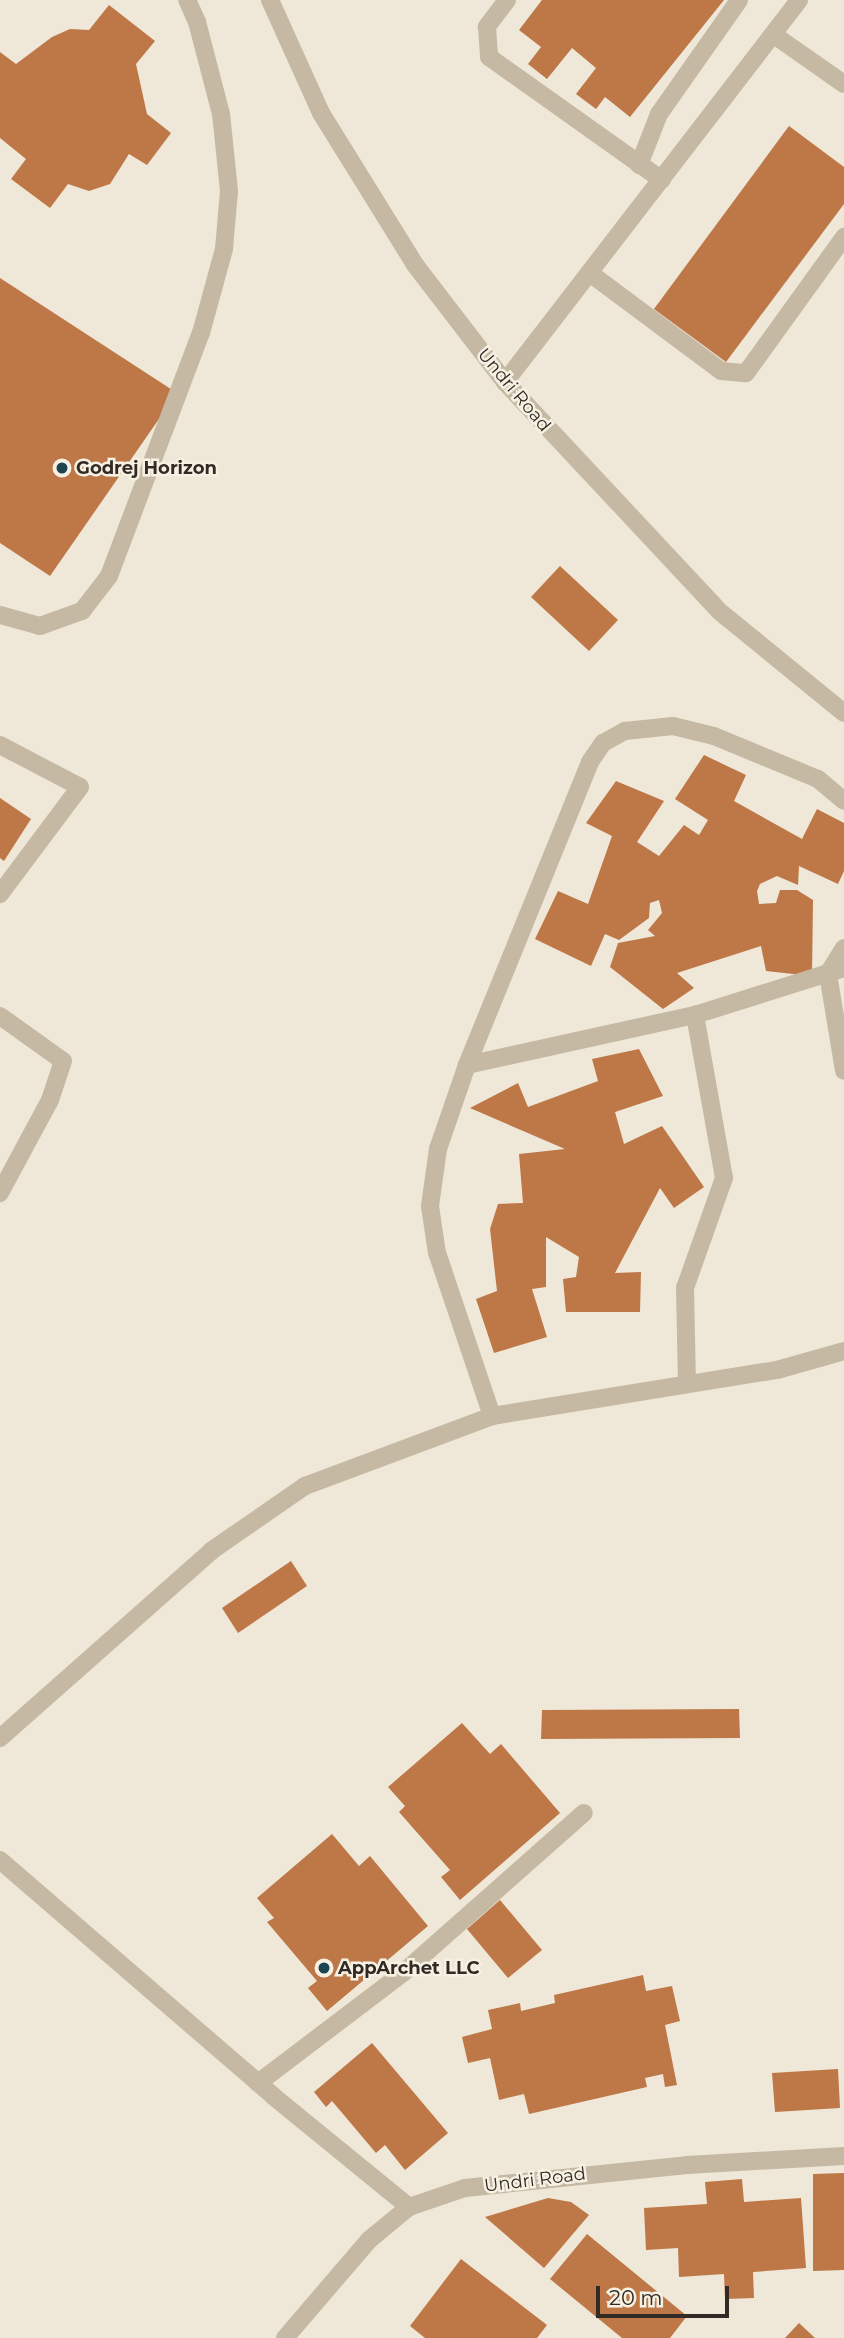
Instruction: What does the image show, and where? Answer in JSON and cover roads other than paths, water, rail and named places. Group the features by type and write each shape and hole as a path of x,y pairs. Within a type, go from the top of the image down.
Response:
{"street":[{"path":"0,615 40,626 82,611 109,576 201,333 224,248 229,191 221,114 197,22 187,0"},
{"name":"Undri Road","path":"270,0 328,125 416,267 506,382 719,611 844,713"},
{"path":"506,0 487,27 489,57 662,180"},
{"path":"639,165 659,114 739,0"},
{"path":"506,382 799,0"},
{"path":"774,35 844,84"},
{"path":"591,274 721,371 746,373 844,236"},
{"path":"492,1416 437,1253 430,1206 438,1149 467,1065 590,762 603,743 625,731 673,726 714,736 818,779 844,800"},
{"path":"0,745 80,787 0,894"},
{"path":"844,948 836,971 844,1071"},
{"path":"467,1065 695,1015 836,971"},
{"path":"687,1384 685,1288 724,1178 695,1015"},
{"path":"0,1016 63,1061 50,1100 0,1193"},
{"path":"0,1738 211,1551 305,1486 492,1416 777,1370 844,1351"},
{"path":"258,2083 404,1972 584,1813"},
{"path":"0,1860 258,2083 409,2207"},
{"name":"Undri Road","path":"285,2338 369,2241 409,2207 465,2189 545,2178 844,2157"}],"place":[{"name":"Godrej Horizon","path":"62,468"},
{"name":"AppArchet LLC","path":"324,1968"}]}
